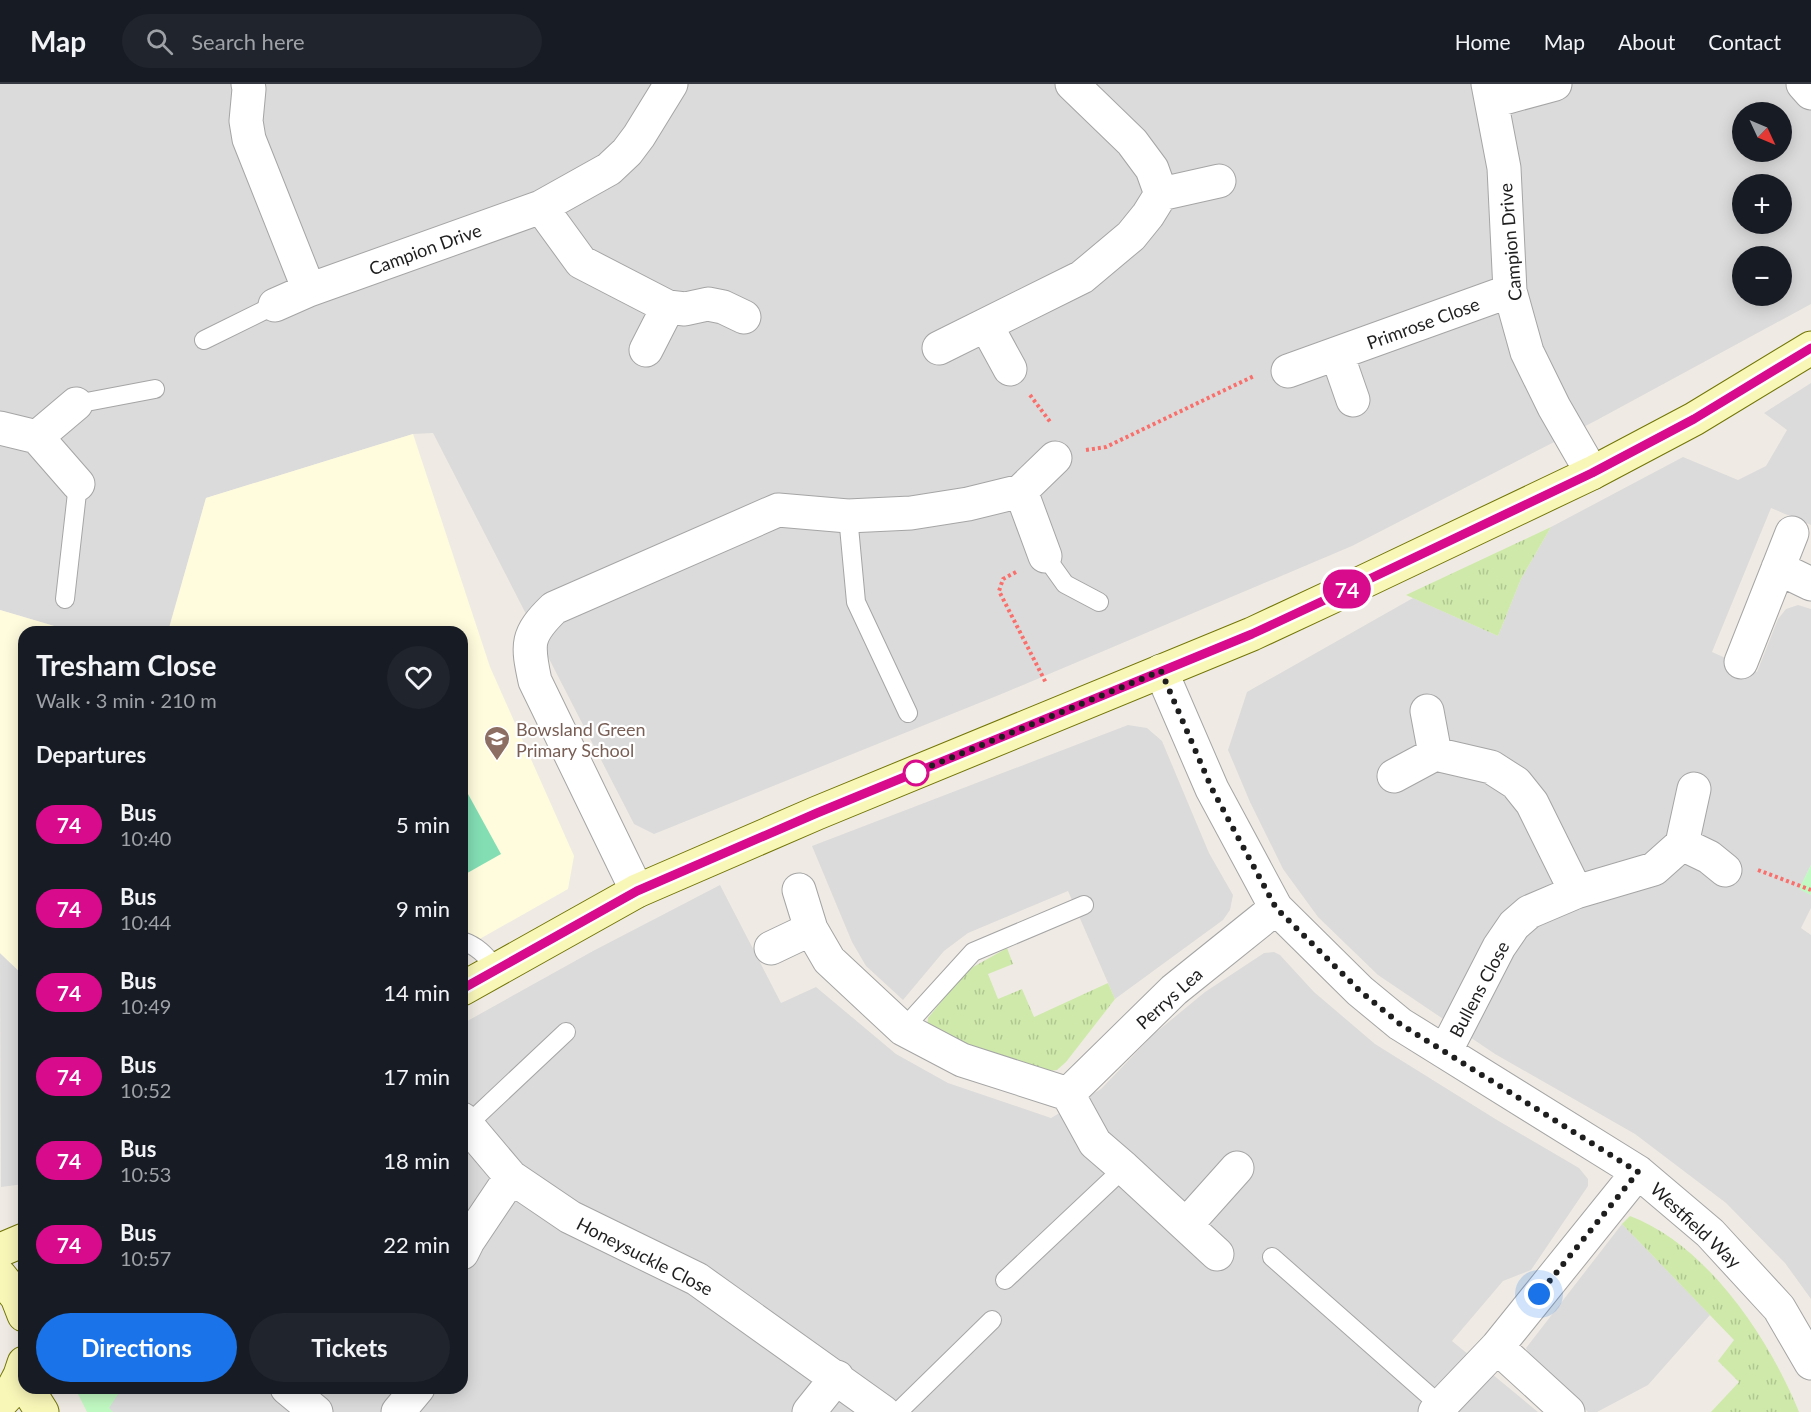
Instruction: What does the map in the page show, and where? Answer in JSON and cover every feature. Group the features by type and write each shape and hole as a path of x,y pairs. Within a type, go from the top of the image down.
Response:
{"street":[{"path":"248,84 246,121 249,139 309,290"},
{"name":"Campion Drive","path":"274,305 309,290 541,207 609,169 621,158 639,136 671,84"},
{"path":"1072,84 1132,142 1152,169 1161,194"},
{"name":"Campion Drive","path":"1555,84 1490,93 1504,168 1510,291 1527,352 1554,407 1592,473"},
{"path":"1803,84 1811,93"},
{"path":"939,348 1082,277 1131,236 1148,216 1161,194 1219,181"},
{"path":"541,207 581,262 668,307 685,309 708,304 723,307 744,317"},
{"name":"Primrose Close","path":"1288,371 1510,291"},
{"path":"646,350 668,307"},
{"path":"986,325 1010,369"},
{"path":"468,986 637,891 817,813 1252,634 1592,473 1694,419 1811,348"},
{"path":"1336,354 1353,400"},
{"path":"37,437 76,404"},
{"path":"0,428 37,437 78,484"},
{"path":"637,891 535,681 528,651 537,624 554,608 778,510 848,516 911,513 968,504 1021,491 1070,454"},
{"path":"1021,491 1045,556"},
{"path":"1741,662 1792,533"},
{"path":"1778,568 1811,584"},
{"name":"Westfield Way","path":"1161,671 1212,789 1276,908 1360,991 1400,1024 1638,1172 1710,1233 1779,1308 1811,1363"},
{"path":"1427,711 1435,754"},
{"path":"1394,776 1435,754 1491,767 1516,783 1532,803 1576,892"},
{"path":"1694,789 1682,844 1709,857 1725,870"},
{"name":"Bullens Close","path":"1445,1052 1499,946 1514,925 1528,912 1576,892 1654,869 1682,844"},
{"path":"799,890 811,929 829,960 903,1029 962,1060 1068,1094 1095,1143 1217,1254"},
{"name":"Perrys Lea","path":"1068,1094 1174,990 1276,908"},
{"path":"771,948 811,929"},
{"name":"Honeysuckle Close","path":"468,1127 511,1176 570,1217 698,1279 883,1412"},
{"path":"1185,1226 1237,1168"},
{"path":"1438,1409 1497,1347 1638,1172"},
{"path":"468,1240 511,1176"},
{"path":"0,1250 18,1242"},
{"path":"1497,1347 1568,1412"},
{"path":"809,1412 837,1377"},
{"path":"0,1403 18,1384"},
{"path":"32,1394 42,1412"},
{"path":"294,1394 316,1412"},
{"path":"398,1412 413,1394"}],"lane":[{"name":"Campion Drive","path":"204,340 274,305"},
{"path":"76,404 155,389"},
{"path":"65,599 78,484"},
{"path":"848,516 856,602 908,713"},
{"path":"1045,556 1065,584 1099,602"},
{"path":"903,1029 973,952 1084,905"},
{"path":"468,943 484,953 497,969"},
{"name":"Honeysuckle Close","path":"468,1118 566,1032"},
{"path":"1005,1280 1124,1168"},
{"path":"1272,1257 1438,1409"},
{"path":"898,1412 992,1320"}],"path":[{"path":"1070,454 1106,447 1275,366 1288,371"},
{"path":"1010,369 1053,424"},
{"path":"1045,556 1003,579 999,591 1041,673 1058,715"},
{"path":"1725,870 1740,866 1753,868 1811,890"}],"shaded area":[{"path":"0,84 1811,84 1811,304 1597,420 1352,546 1004,693 654,834 634,824 433,433 413,434 206,498 169,626 54,626 0,610"},
{"path":"1811,383 1811,525 1771,508 1712,652 1757,672 1778,619 1786,609 1798,605 1811,609 1811,865 1800,888 1811,895 1811,908 1801,928 1811,935 1811,1299 1785,1263 1726,1203 1635,1134 1495,1054 1378,975 1318,917 1283,869 1250,802 1228,750 1247,692 1413,598 1498,636 1521,579 1551,527 1683,457 1738,480 1766,466 1787,430 1764,413"},
{"name":"Bowsland Green Primary School","path":"413,434 490,667 574,856 568,889 468,946 468,626 170,626 206,498"},
{"path":"0,610 54,626 18,626 18,970 0,953"},
{"path":"1128,725 1147,728 1162,741 1209,853 1233,895 1230,910 1223,920 1115,999 1068,891 968,933 944,951 903,1000 866,966 852,942 812,846"},
{"path":"720,885 781,1003 816,987 896,1054 948,1083 1051,1118 1101,1089 1154,1034 1205,992 1264,953 1274,952 1280,955 1314,992 1375,1044 1579,1168 1588,1179 1588,1186 1531,1270 1503,1281 1452,1341 1538,1412 105,1412 113,1394 468,1394 468,1021 593,951"},
{"path":"0,953 18,970 18,1185 1,1187"},
{"path":"1622,1224 1710,1315 1648,1385 1597,1412 1588,1412 1534,1363 1526,1348"}],"green space":[{"path":"1551,527 1521,579 1498,636 1406,595"},
{"path":"468,794 501,854 468,873"},
{"path":"1811,865 1811,895 1799,889"},
{"path":"1007,948 1013,964 988,974 998,999 1022,989 1034,1017 1108,983 1115,999 1066,1062 1057,1070 1049,1071 991,1057 927,1028 928,1018 966,971"},
{"path":"1630,1216 1658,1230 1685,1248 1732,1297 1771,1354 1799,1412 1711,1412 1739,1382 1718,1361 1734,1340 1622,1224"},
{"path":"78,1394 118,1394 109,1408 113,1412 87,1412"}],"bus line":[{"name":"74","path":"468,986 637,891 817,813 1252,634 1342,592 1592,473 1694,419 1811,348"}],"place":[{"name":"Bowsland Green Primary School","path":"497,762"}],"route":[{"path":"916,773 914,773 1161,671 1212,789 1276,908 1360,991 1400,1024 1638,1172 1539,1294"}]}
